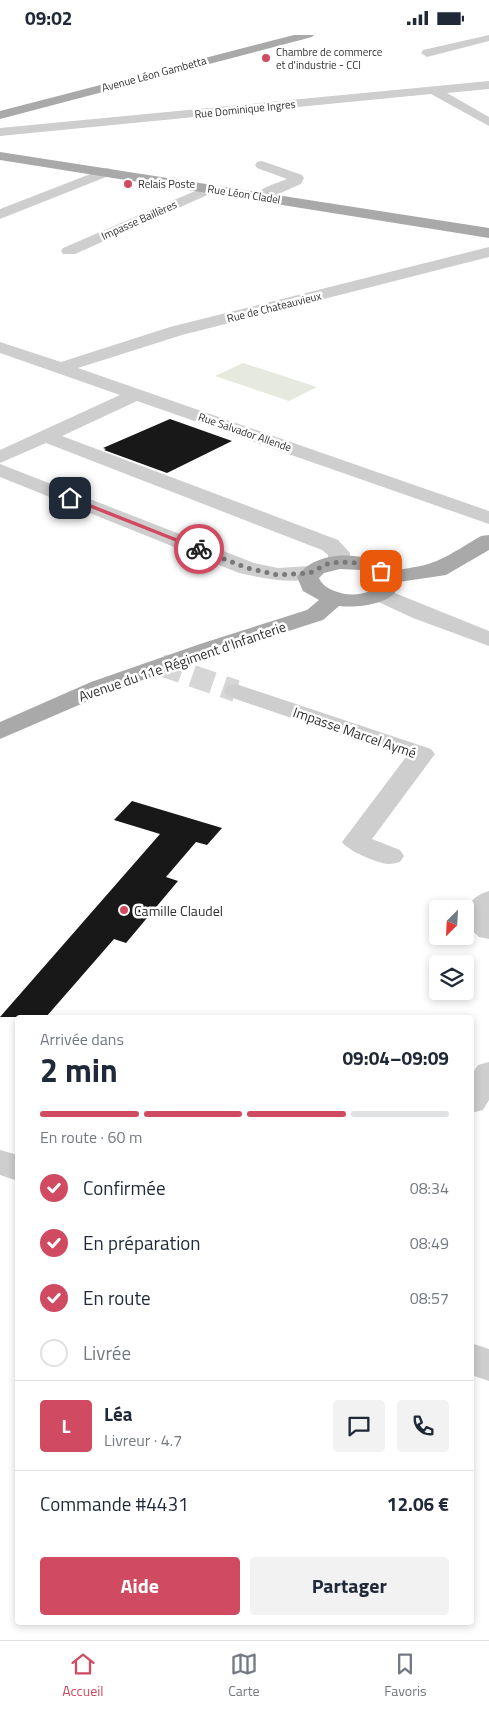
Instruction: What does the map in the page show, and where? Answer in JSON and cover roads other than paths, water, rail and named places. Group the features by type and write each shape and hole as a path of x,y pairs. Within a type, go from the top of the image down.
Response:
{"main road":[{"name":"Avenue Léon Gambetta","path":"0,115 308,35"},
{"name":"Rue Léon Cladel","path":"0,156 489,233"},
{"path":"383,585 373,566 351,562 327,564 310,573 308,579 308,585 313,590 333,599 359,600 383,585 414,574 438,570 489,541"},
{"name":"Avenue du 11e Régiment d'Infanterie","path":"0,731 100,687 208,649 314,615 324,609 333,599"}],"street":[{"path":"481,35 489,37"},
{"path":"428,53 489,37"},
{"name":"Rue Dominique Ingres","path":"0,133 489,85"},
{"path":"432,90 489,122"},
{"path":"260,197 269,191 296,181 297,178 262,165"},
{"path":"0,214 106,172"},
{"name":"Impasse Baillères","path":"69,251 209,189"},
{"name":"Rue de Chateauvieux","path":"61,368 176,331 489,252"},
{"name":"Rue Salvador Allende","path":"0,347 489,518"},
{"path":"0,457 136,395"},
{"path":"44,436 330,545 338,553 339,562"},
{"path":"0,470 247,568 278,575 310,573"},
{"path":"383,585 422,613 489,639"},
{"name":"Impasse Marcel Aymé","path":"236,691 422,754 356,843 390,856"},
{"path":"489,901 475,917 489,930"},
{"path":"474,1097 489,1073"},
{"path":"0,1161 15,1168"},
{"path":"474,1359 489,1366"}],"tunnel":[{"path":"161,665 236,691"}],"place":[{"name":"Chambre de commerce et d'industrie - CCI","path":"266,58"},
{"name":"Relais Poste","path":"128,184"},
{"name":"Camille Claudel","path":"124,910"}]}
